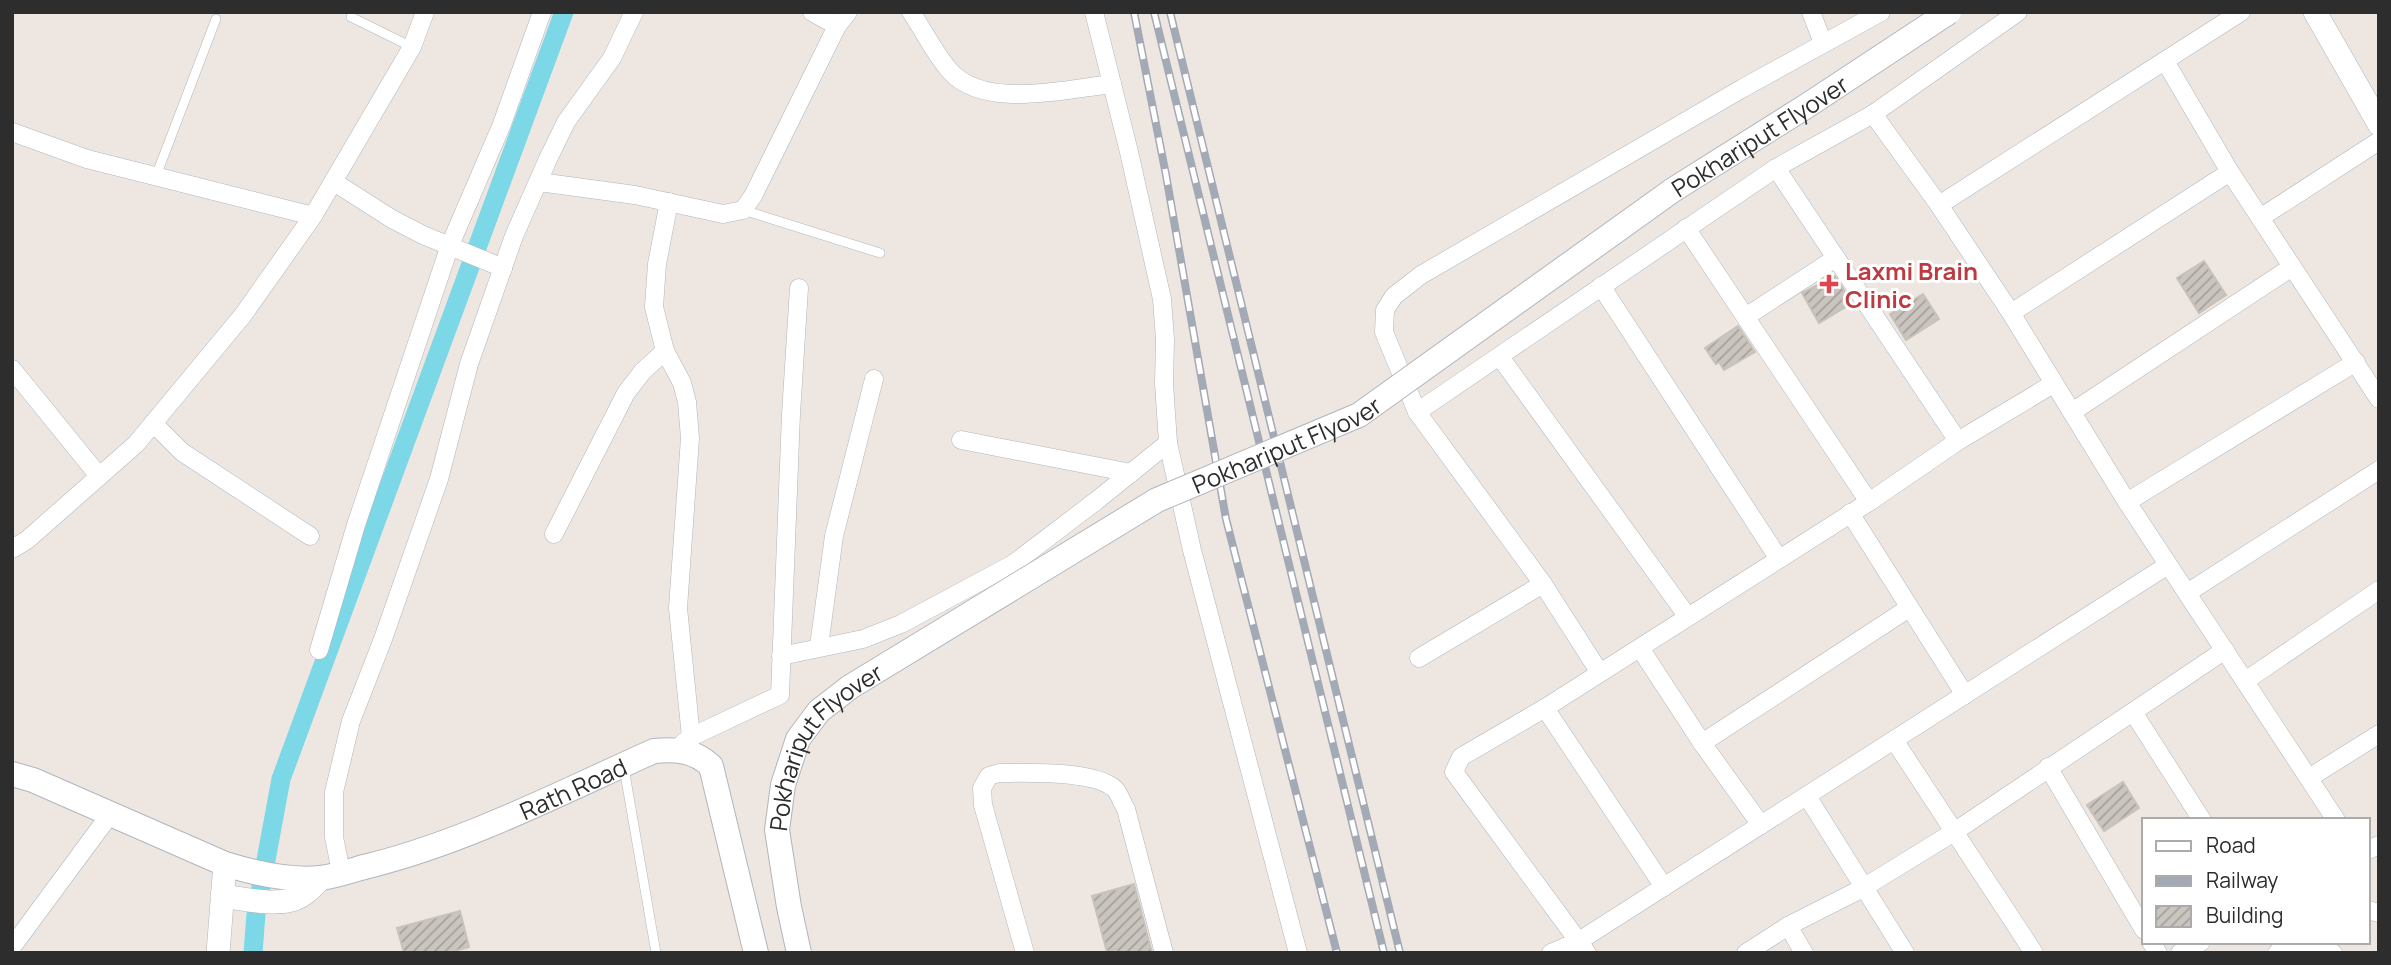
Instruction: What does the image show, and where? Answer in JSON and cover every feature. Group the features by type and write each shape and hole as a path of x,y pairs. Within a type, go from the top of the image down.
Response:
{"main road":[{"name":"Pokhariput Flyover","path":"799,953 777,830 783,785 798,739 819,711 850,687 1157,500 1359,415 1673,190 1949,12"},
{"name":"Rath Road","path":"12,775 33,780 235,867 289,877 331,875 393,859 456,838 654,751 683,743"},
{"path":"683,743 711,766 757,953"}],"street":[{"path":"12,549 27,540 136,444 243,315 334,182 412,47 425,12"},
{"path":"319,650 356,525 450,245 502,124 542,12"},
{"path":"232,897 274,901 294,899 331,875 334,792 351,721 439,479 469,364 502,268 566,122 612,58 634,12"},
{"path":"539,182 669,202 723,214 743,210 753,196 843,19 812,12"},
{"path":"911,12 951,72 969,85 995,93 1017,94 1112,84"},
{"path":"1094,12 1162,299 1166,340 1164,383 1168,443 1192,550 1298,953"},
{"path":"1811,12 1823,43"},
{"path":"1600,673 1543,584 1417,412 1384,332 1385,310 1394,296 1421,275 1863,18 1881,12"},
{"path":"1417,412 1776,168 1873,114 2018,12"},
{"path":"1939,205 2241,12"},
{"path":"2315,12 2379,124"},
{"path":"2165,61 2230,173 2379,400"},
{"path":"1873,114 1939,205 2011,313 2127,502 2335,818"},
{"path":"12,132 86,159 313,216"},
{"path":"2260,218 2379,142"},
{"path":"1776,168 1958,441"},
{"path":"2011,313 2230,173"},
{"path":"334,182 423,236 502,268"},
{"path":"669,202 657,264 654,307 665,351 682,383 687,402 690,438 678,608 683,743 780,695 791,414 799,288"},
{"path":"1686,228 1869,502"},
{"path":"1747,316 1836,258"},
{"path":"2072,412 2292,267"},
{"path":"1601,286 1779,559"},
{"path":"554,534 626,393 643,371 665,351"},
{"path":"1500,357 1688,617"},
{"path":"2127,502 2356,362"},
{"path":"12,369 99,477"},
{"path":"819,646 834,536 874,379"},
{"path":"1583,947 1454,772 1461,757 1545,708 1869,502 1958,441 2053,384"},
{"path":"153,423 182,452 310,536"},
{"path":"961,440 1132,473"},
{"path":"781,656 863,639 901,624 1013,564 1168,443"},
{"path":"2187,593 2379,470"},
{"path":"1850,513 1965,695"},
{"path":"1551,953 1583,947 1664,887 2168,565"},
{"path":"1419,658 1543,584"},
{"path":"2245,681 2379,590"},
{"path":"1702,743 1909,608"},
{"path":"1640,648 1702,743 1761,825"},
{"path":"1746,953 1788,926 1863,888 1954,832 2225,650"},
{"path":"1545,708 1664,887"},
{"path":"2133,712 2201,818"},
{"path":"2309,778 2379,734"},
{"path":"1894,740 2034,953"},
{"path":"2048,767 2142,927"},
{"path":"1025,953 983,804 982,788 989,776 999,773 1074,775 1098,780 1115,789 1126,808 1164,953"},
{"path":"1807,796 1905,953"},
{"path":"12,947 111,813"},
{"path":"218,953 232,897 235,867"},
{"path":"1788,926 1804,953"},
{"path":"2180,953 2197,944"},
{"path":"2277,953 2282,947 2295,944 2313,946 2333,953"}],"lane":[{"path":"351,17 412,47"},
{"path":"156,176 216,19"},
{"path":"743,210 880,253"},
{"path":"624,764 656,953"}],"building":[{"path":"2204,261 2226,295 2199,313 2177,278"},
{"path":"1835,276 1852,303 1819,323 1802,293"},
{"path":"1923,294 1939,319 1906,340 1890,314"},
{"path":"1738,326 1755,352 1724,370 1719,362 1716,364 1705,348"},
{"path":"2123,782 2139,808 2104,831 2087,805"},
{"path":"1134,884 1152,953 1117,953 1116,949 1107,952 1092,896"},
{"path":"460,911 469,947 447,953 404,953 397,928"}],"waterway":[{"path":"253,953 256,914 281,779 564,12"}],"railway":[{"path":"1134,12 1166,175 1226,519 1337,953"},
{"path":"1154,12 1384,953"},
{"path":"1170,12 1400,953"}],"place":[{"name":"Laxmi Brain Clinic","path":"1829,284"}]}
